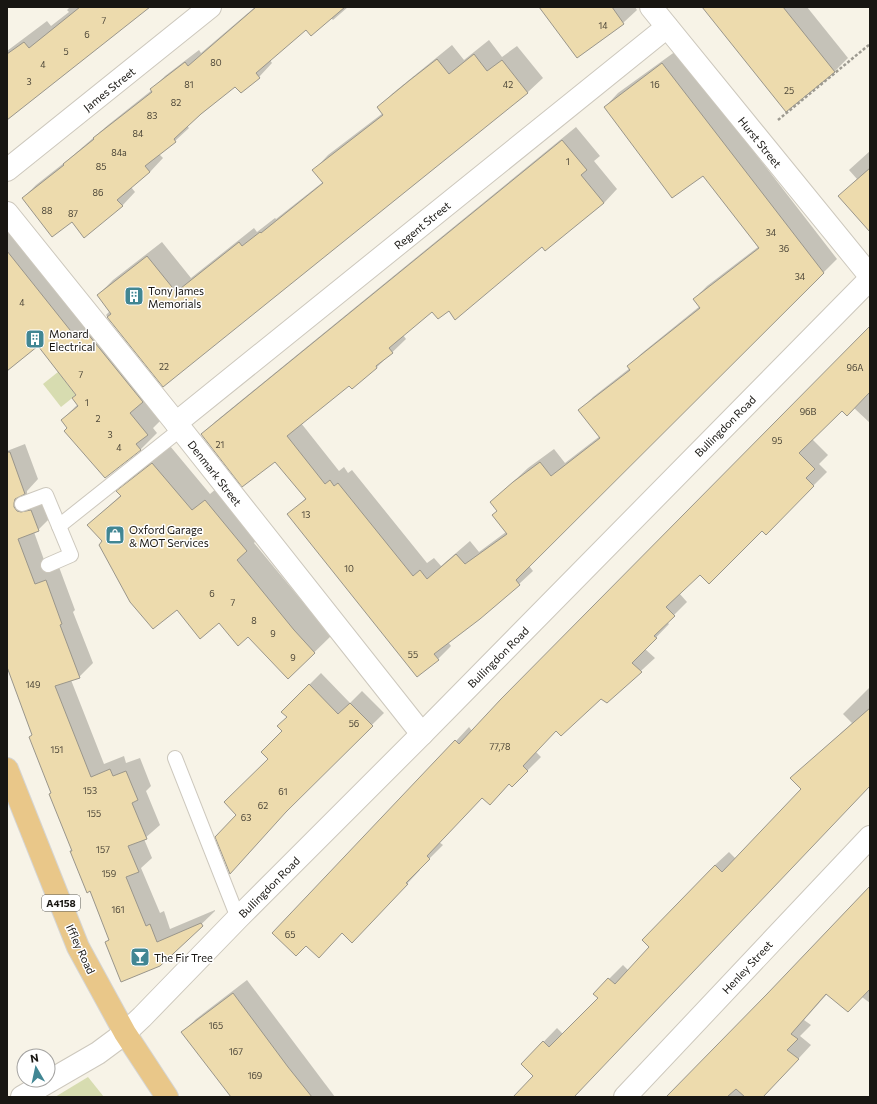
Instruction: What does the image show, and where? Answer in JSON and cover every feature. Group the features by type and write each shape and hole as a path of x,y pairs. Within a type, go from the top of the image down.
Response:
{"main road":[{"name":"Iffley Road","path":"7,769 78,947 125,1033 167,1097"}],"street":[{"name":"James Street","path":"7,170 210,7"},
{"name":"Hurst Street","path":"651,7 870,276"},
{"name":"Regent Street","path":"178,426 667,27"},
{"name":"Denmark Street","path":"7,214 178,426 422,734"},
{"name":"Bullingdon Road","path":"22,1097 98,1053 125,1033 870,279"},
{"name":"Henley Street","path":"625,1097 870,837"}],"lane":[{"path":"59,526 178,426"},
{"path":"22,504 46,495 71,555 48,565"},
{"path":"175,758 238,918"}],"path":[{"path":"757,138 870,44"}],"green space":[{"path":"58,372 76,395 61,407 43,384"},
{"path":"88,1077 104,1097 55,1097"}],"building":[{"path":"80,7 150,7 7,120 7,54 24,42 29,48"},
{"path":"256,7 345,7 311,36 306,30 256,73 260,78 241,93 235,87 201,114 174,139 176,142 145,166 150,172 117,200 123,206 84,238 72,222 52,237 22,198 64,165 63,164 94,139 93,138 152,92 150,89 185,62 188,66"},
{"path":"539,7 612,7 624,24 577,58"},
{"path":"702,7 783,7 835,72 786,112"},
{"path":"474,54 487,71 502,60 528,93 163,387 107,317 111,314 97,295 147,256 176,292 239,242 242,246 260,232 261,233 323,183 312,170 383,115 377,107 410,80 437,59 449,74"},
{"path":"662,63 824,273 516,580 520,585 480,619 434,654 439,660 417,677 287,514 306,499 275,462 242,487 201,434 562,140 587,170 581,175 604,203 545,251 542,247 455,320 449,311 438,319 432,312 389,348 393,353 376,366 377,368 352,389 349,386 287,436 325,484 330,480 334,486 338,483 413,576 420,570 427,579 456,554 465,564 507,534 492,515 497,511 490,502 513,482 540,462 551,476 600,438 578,410 630,370 627,366 700,308 693,299 759,248 703,176 672,198 604,107"},
{"path":"870,168 870,232 838,196"},
{"path":"7,251 78,340 87,333 143,402 130,413 148,435 136,444 141,450 105,478 64,431 67,428 61,420 78,406 72,398 76,395 38,346 7,371"},
{"path":"870,326 870,392 847,416 842,411 799,453 815,469 806,478 814,486 766,535 762,531 709,584 700,575 666,607 675,616 654,636 657,638 632,663 642,672 607,703 601,699 561,736 556,731 523,766 528,771 512,787 509,784 490,805 482,798 427,856 430,859 406,883 408,884 352,943 342,933 319,958 306,946 296,956 272,933 455,740 459,744 501,699"},
{"path":"7,452 10,452 25,494 15,499 14,507 17,511 21,512 31,510 39,531 18,539 35,584 46,580 62,624 60,625 80,678 55,686 91,777 110,769 113,776 126,771 138,800 132,803 147,839 128,846 139,872 126,877 146,926 150,924 157,942 201,923 203,926 160,966 121,982 105,942 109,940 90,891 87,893 49,794 51,793 29,737 32,735 7,667"},
{"path":"152,463 192,510 205,500 247,551 237,560 294,630 315,653 288,679 248,637 238,646 219,623 200,639 177,610 153,629 130,602 99,545 102,541 87,525 121,496 116,491"},
{"path":"309,684 338,714 350,703 373,726 286,812 230,874 215,837 236,815 224,802 268,759 261,752 282,731 277,726 287,717 281,712"},
{"path":"870,708 870,786 574,1097 513,1097 533,1076 521,1064 543,1041 549,1047 598,998 593,994 608,978 615,984 649,947 642,940 715,865 722,872 801,789 790,778"},
{"path":"870,886 870,989 848,1012 826,994 791,1034 798,1039 787,1050 799,1059 763,1097 745,1097 736,1089 727,1097 666,1097 767,994"},
{"path":"233,993 312,1097 231,1097 181,1032"}],"place":[{"name":"Tony James Memorials","path":"134,296"},
{"name":"Monard Electrical","path":"35,339"},
{"name":"Oxford Garage & MOT Services","path":"115,535"},
{"name":"The Fir Tree","path":"140,957"}]}
